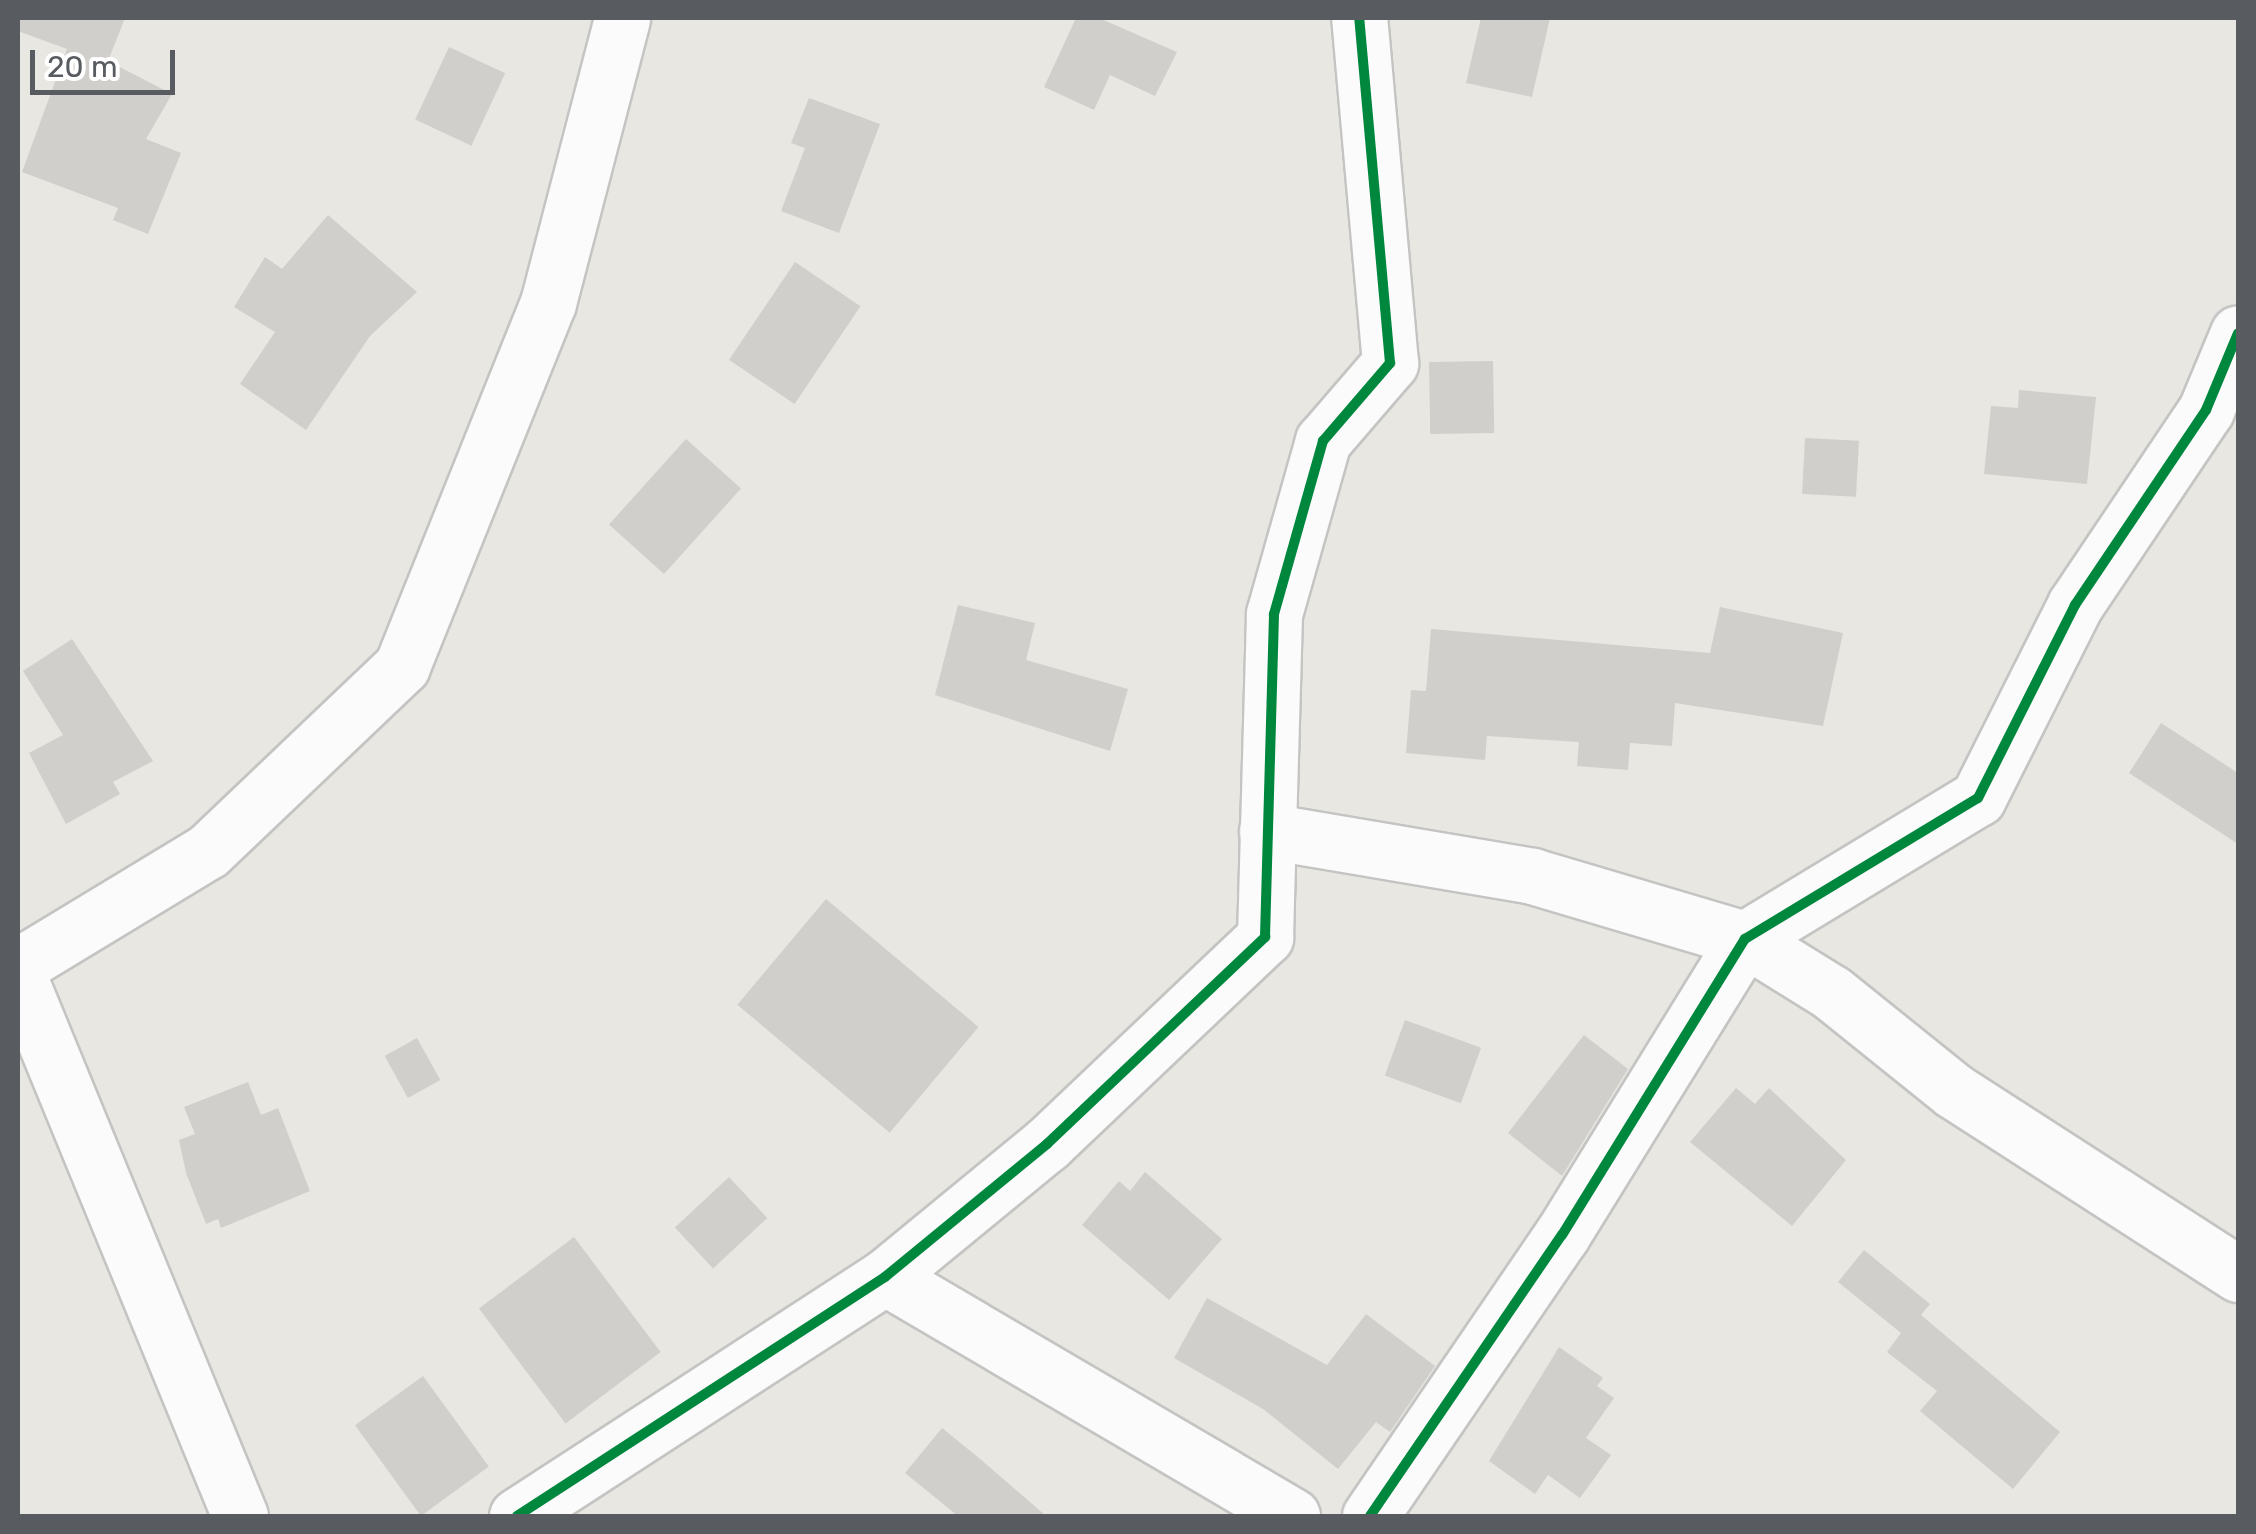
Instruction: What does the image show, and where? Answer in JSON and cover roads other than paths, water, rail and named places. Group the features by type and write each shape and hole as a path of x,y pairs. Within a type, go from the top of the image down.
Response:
{"street":[{"path":"18,966 208,850 402,666 548,304 622,18"},
{"path":"517,1516 885,1277 1047,1144 1265,937 1274,614 1323,440 1390,363 1359,18"},
{"path":"1370,1516 1562,1235 1745,939 1978,798 2075,605 2206,410 2238,332"},
{"path":"1267,830 1532,876 1745,939 1832,993 1954,1091 2238,1274"},
{"path":"18,975 240,1516"},
{"path":"885,1277 1292,1516"}]}
